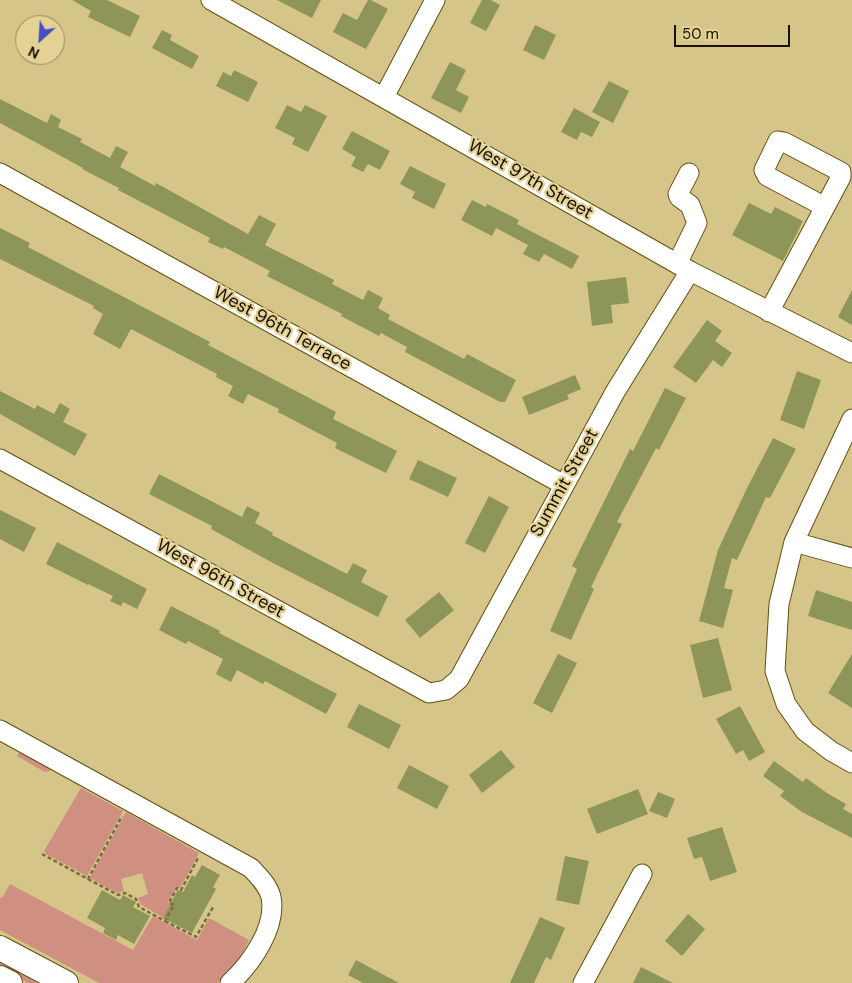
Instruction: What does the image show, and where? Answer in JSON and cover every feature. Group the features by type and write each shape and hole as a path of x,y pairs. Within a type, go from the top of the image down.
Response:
{"main road":[{"path":"0,948 66,983"},
{"path":"0,978 10,983"}],"street":[{"name":"West 97th Street","path":"211,0 683,267 852,353"},
{"path":"384,97 435,0"},
{"name":"West 96th Terrace","path":"0,173 564,485"},
{"name":"Summit Street","path":"441,691 446,690 459,680 683,267 697,223 690,205 679,197 678,194 689,173"},
{"path":"770,312 825,208"},
{"path":"852,419 794,542 778,604 775,671 784,700 805,731 831,751 852,763"},
{"name":"West 96th Street","path":"0,459 429,693 441,691"},
{"path":"794,542 852,558"},
{"path":"0,730 251,868 262,880 271,898 268,925 253,959 230,983"},
{"path":"583,983 642,874"}],"path":[{"path":"88,879 125,810"},
{"path":"165,921 174,905 170,902 177,888 181,890 202,852"},
{"path":"42,854 118,895 125,893 136,899 140,906 196,937 213,907"}],"shaded area":[{"path":"20,751 50,768 50,771 45,772 17,756"},
{"path":"81,788 123,811 87,876 46,854 44,851"},
{"path":"126,812 199,853 180,888 177,887 168,902 172,905 164,918 140,904 138,898 148,894 142,873 121,879 124,891 117,893 90,878"},
{"path":"10,884 133,950 153,916 197,940 209,918 249,940 236,968 217,983 99,983 0,930 0,897 2,898"},
{"path":"0,958 46,983 28,983 0,968"}],"building":[{"path":"72,0 107,0 140,16 130,37 88,17 91,11"},
{"path":"277,0 321,0 312,18"},
{"path":"368,0 388,9 366,49 333,32 343,13 357,20"},
{"path":"482,0 491,0 500,5 486,31 470,23"},
{"path":"535,25 556,35 544,60 523,50"},
{"path":"162,30 172,35 170,40 199,56 192,69 152,48"},
{"path":"450,62 466,70 456,90 469,97 461,113 431,98"},
{"path":"234,70 258,82 248,102 216,86 223,72 231,76"},
{"path":"609,81 629,91 613,123 592,112"},
{"path":"0,99 47,123 51,114 61,120 58,127 82,139 80,142 110,158 116,146 128,152 120,167 155,186 156,183 248,234 259,215 276,224 265,245 334,280 332,284 363,300 368,290 383,298 378,308 390,315 388,319 464,359 467,354 516,380 505,402 500,402 405,352 407,347 381,333 379,336 341,316 342,314 267,276 270,271 224,247 223,249 208,242 210,238 118,190 119,188 0,123"},
{"path":"287,105 301,112 305,105 327,116 308,152 292,144 295,138 275,128"},
{"path":"574,108 600,122 592,137 581,132 577,140 561,132"},
{"path":"352,131 390,151 380,170 368,164 363,172 351,166 356,157 342,149"},
{"path":"410,166 446,184 434,209 412,198 415,192 400,184"},
{"path":"472,200 486,207 487,204 519,220 517,224 579,256 572,269 544,254 539,262 523,254 528,245 496,228 492,236 461,220"},
{"path":"749,203 771,214 775,207 803,221 783,261 732,235"},
{"path":"0,228 30,243 28,247 210,342 208,345 336,412 333,419 397,451 386,473 335,448 337,443 278,412 279,409 248,394 243,404 228,396 233,386 216,377 217,374 131,329 120,349 93,334 103,314 93,308 94,306 0,259"},
{"path":"626,277 629,303 611,305 613,323 592,326 587,282"},
{"path":"852,290 852,325 838,317"},
{"path":"707,320 722,331 715,341 732,353 722,367 713,360 696,383 673,367"},
{"path":"797,371 821,380 804,429 780,420"},
{"path":"575,375 581,389 567,395 569,399 529,415 522,397"},
{"path":"665,388 686,398 659,450 656,448 617,522 622,524 591,587 594,589 571,640 550,631 577,569 572,566 630,449 633,451"},
{"path":"0,391 35,409 37,405 54,414 60,403 70,409 63,422 87,434 75,456 0,414"},
{"path":"773,438 796,449 770,498 766,497 737,560 732,558 724,588 733,590 723,628 699,621 718,550"},
{"path":"418,460 457,478 448,497 409,479"},
{"path":"159,474 242,517 247,506 260,513 255,523 273,533 272,535 347,574 353,563 367,570 361,582 388,596 378,617 273,563 211,529 212,526 149,494"},
{"path":"489,496 509,507 485,553 465,543"},
{"path":"0,510 36,528 24,552 0,539"},
{"path":"57,542 147,589 137,609 123,602 121,606 110,601 113,596 46,564"},
{"path":"816,590 852,602 852,630 808,616"},
{"path":"439,592 454,610 420,638 405,620"},
{"path":"171,606 337,694 326,714 265,681 263,684 237,670 231,682 216,674 223,659 188,641 186,644 159,630"},
{"path":"718,638 732,690 703,698 690,645"},
{"path":"558,654 577,663 552,713 533,703"},
{"path":"852,654 852,708 828,693"},
{"path":"359,704 401,725 389,749 347,727"},
{"path":"740,706 765,752 749,761 743,750 736,754 716,719"},
{"path":"501,750 515,767 482,793 469,775"},
{"path":"774,761 803,782 806,778 846,804 843,809 852,814 852,838 802,812 780,796 784,791 763,776"},
{"path":"409,765 449,786 437,809 397,788"},
{"path":"638,789 648,814 597,834 587,809"},
{"path":"658,792 675,799 667,818 649,811"},
{"path":"722,827 737,872 710,881 702,857 694,859 687,838"},
{"path":"565,856 589,861 579,905 556,900"},
{"path":"202,865 220,875 213,887 216,889 192,933 163,918 178,890 183,892 192,875 195,877"},
{"path":"102,890 120,900 123,895 136,902 133,907 150,916 134,944 118,935 116,940 103,933 105,928 87,918"},
{"path":"688,914 705,929 682,956 665,941"},
{"path":"540,917 565,928 551,960 546,957 534,983 510,983"},
{"path":"356,960 399,983 363,983 348,975"},
{"path":"641,967 673,983 633,983"}]}
